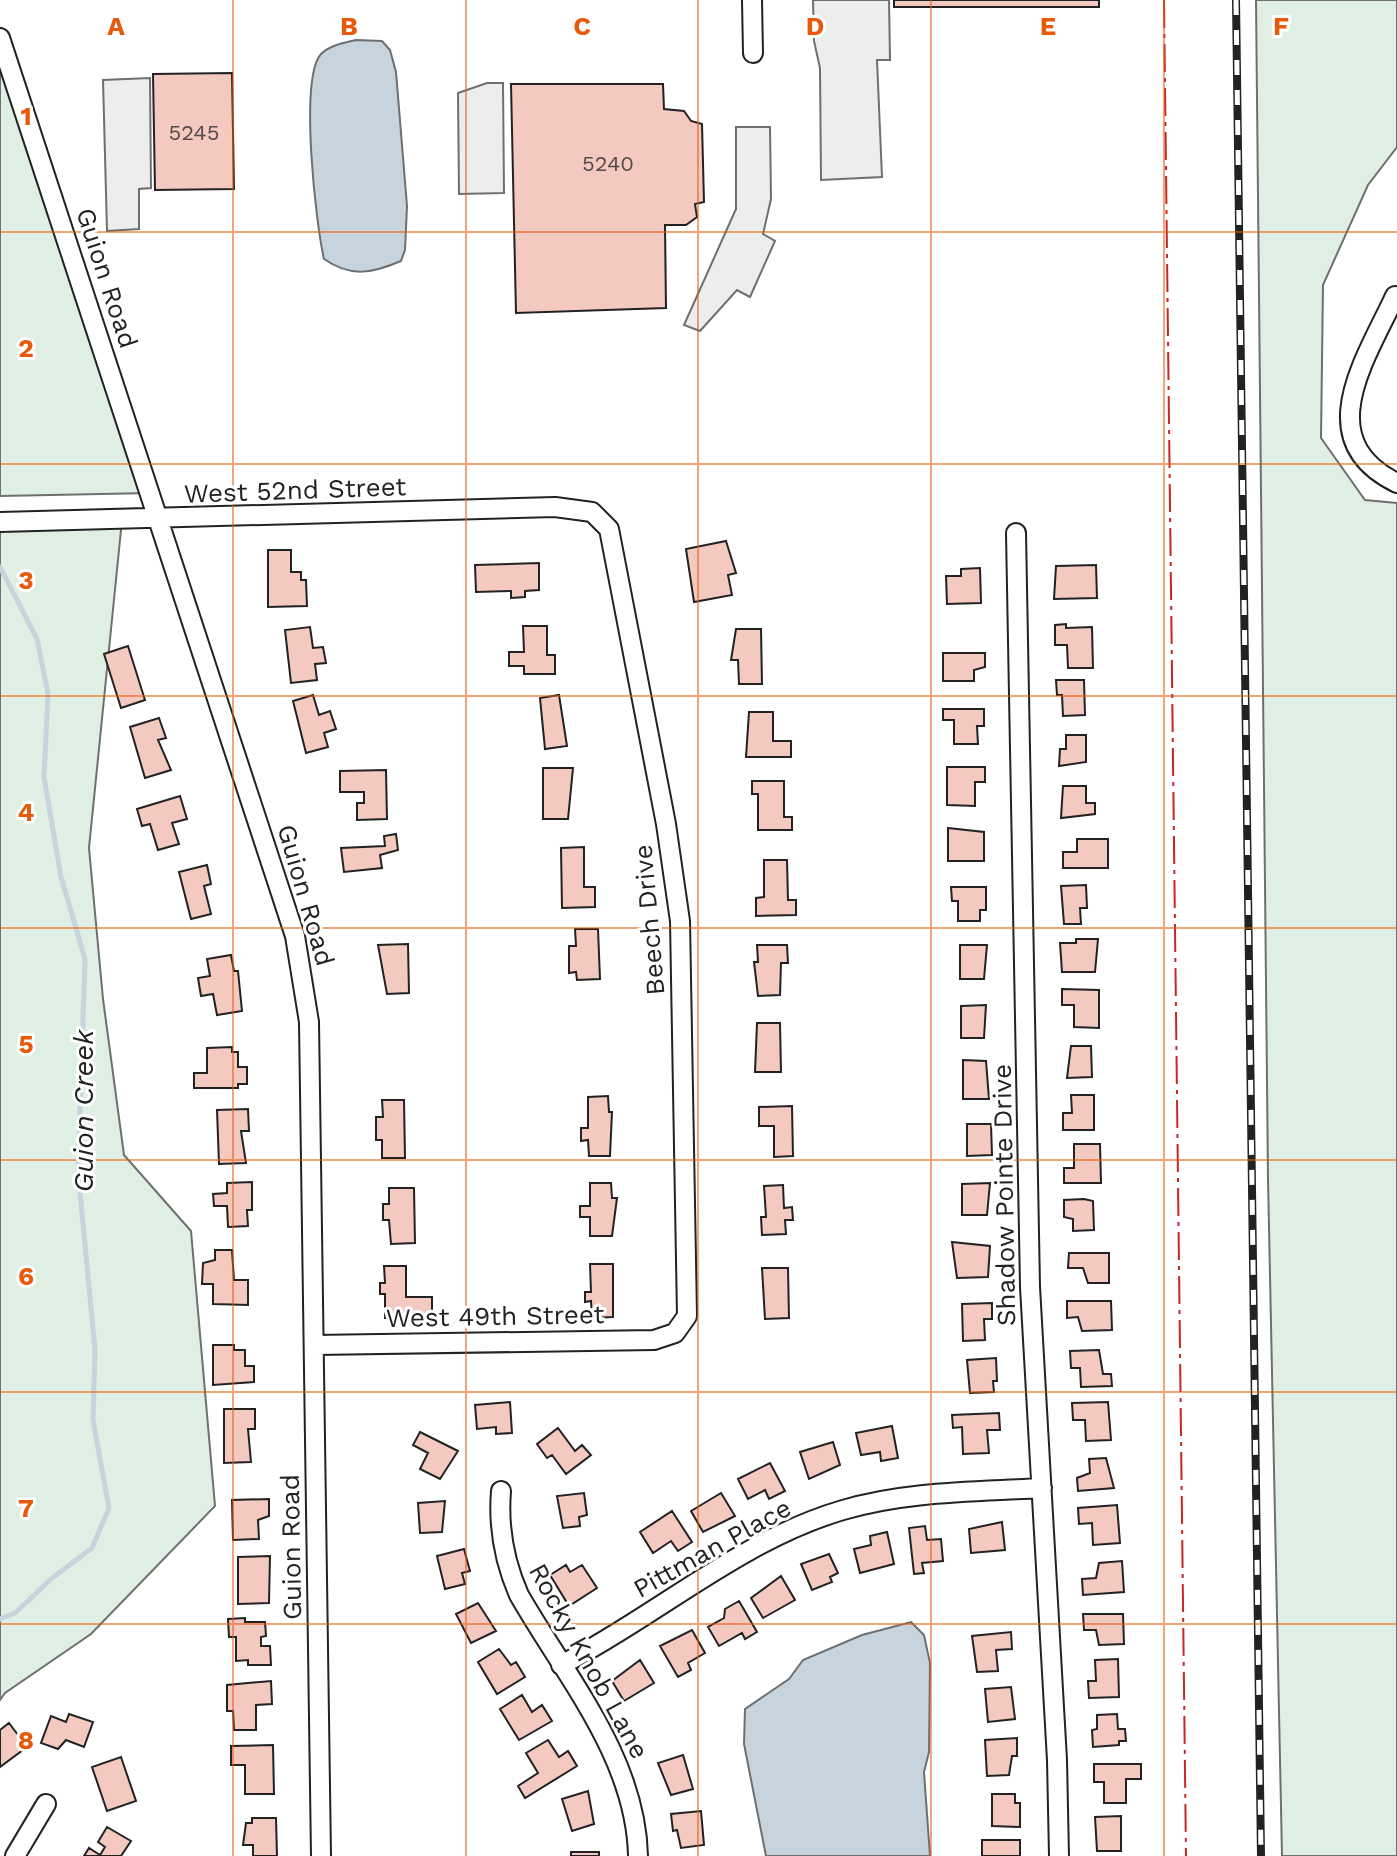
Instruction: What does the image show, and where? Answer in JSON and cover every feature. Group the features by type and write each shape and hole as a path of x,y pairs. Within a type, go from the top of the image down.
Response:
{"street":[{"path":"752,0 753,53"},
{"name":"Guion Road","path":"0,38 295,936 303,973 309,1022 321,1856"},
{"path":"1395,296 1352,389 1348,411 1354,440 1365,460 1376,471 1397,483"},
{"name":"West 52nd Street","path":"6,522 555,507 592,512"},
{"name":"Beech Drive","path":"592,512 609,529 613,544 666,824 680,921 687,1316 675,1333"},
{"name":"Shadow Pointe Drive","path":"1016,533 1030,1287 1059,1856"},
{"name":"West 49th Street","path":"315,1345 654,1340 675,1333"},
{"name":"Pittman Place","path":"561,1665 762,1545 822,1517 902,1497 1042,1488"},
{"name":"Rocky Knob Lane","path":"501,1491 502,1537 510,1573 621,1770 634,1813 638,1856"},
{"path":"15,1856 46,1804"}],"green space":[{"path":"1256,0 1397,0 1397,147 1368,185 1323,285 1321,438 1365,500 1397,503 1397,1856 1282,1856 1268,1179"},
{"path":"0,27 151,493 0,496"},
{"path":"122,520 89,848 103,999 124,1155 191,1231 215,1506 91,1634 5,1693 0,1700 0,522"}],"shaded area":[{"path":"813,0 889,0 890,60 877,60 882,177 821,180 820,68 814,41"},
{"path":"356,40 382,41 390,50 396,72 407,206 405,250 401,261 362,272 343,269 324,259 317,216 310,120 314,68 321,54 333,46"},
{"path":"150,78 151,188 139,189 139,229 107,231 103,80"},
{"path":"487,83 503,83 504,193 459,194 458,93"},
{"path":"736,127 770,127 771,199 763,234 775,241 750,297 737,290 700,331 684,325 736,209"},
{"path":"911,1622 924,1635 930,1663 929,1752 924,1772 930,1856 766,1856 744,1744 745,1709 789,1679 803,1660 862,1635"}],"building":[{"path":"894,0 1099,0 1099,7 894,7"},
{"path":"232,73 234,189 155,190 153,74"},
{"path":"511,84 663,84 664,109 684,111 691,121 702,124 704,202 695,204 697,217 686,225 665,225 666,308 516,313"},
{"path":"726,541 736,573 728,575 732,595 694,602 686,549"},
{"path":"268,550 291,550 291,572 301,572 301,580 306,580 307,606 268,607"},
{"path":"539,563 539,590 525,591 525,597 511,598 511,591 476,592 475,565"},
{"path":"1096,565 1097,598 1054,599 1056,566"},
{"path":"980,568 981,603 947,604 946,576 961,576 961,569"},
{"path":"1066,624 1066,628 1092,627 1093,668 1068,668 1067,645 1055,645 1055,625"},
{"path":"523,626 547,626 547,655 555,655 555,674 524,674 524,666 509,666 509,652 524,652"},
{"path":"310,627 313,648 323,647 326,663 315,664 317,680 291,683 285,630"},
{"path":"736,629 761,629 762,684 739,684 738,660 731,660"},
{"path":"128,646 145,700 121,708 104,654"},
{"path":"943,653 985,653 985,667 974,670 974,681 943,681"},
{"path":"1056,680 1084,680 1085,715 1063,716 1062,695 1057,695"},
{"path":"313,695 319,715 330,711 336,729 324,733 328,747 306,753 293,701"},
{"path":"559,695 567,746 545,749 540,698"},
{"path":"943,709 984,709 984,726 977,726 978,744 954,744 954,720 943,720"},
{"path":"749,712 773,712 773,741 791,741 791,757 746,757"},
{"path":"159,718 166,738 158,740 171,770 145,778 130,727"},
{"path":"1066,735 1086,735 1086,762 1059,766 1060,749 1066,749"},
{"path":"947,767 985,767 985,782 975,782 975,806 947,805"},
{"path":"543,768 573,768 568,819 543,819"},
{"path":"386,770 387,819 357,820 357,803 364,803 364,792 340,792 340,771"},
{"path":"752,781 784,781 784,817 792,817 792,830 758,830 758,794 752,794"},
{"path":"1063,786 1086,786 1086,803 1095,803 1095,814 1061,818"},
{"path":"180,796 187,819 172,823 179,844 158,850 150,824 142,826 137,809"},
{"path":"948,828 984,832 984,861 948,861"},
{"path":"396,834 398,850 380,855 382,868 344,872 341,848 385,846 384,836"},
{"path":"1077,839 1108,839 1108,868 1063,868 1063,852 1077,852"},
{"path":"584,847 584,887 595,887 595,907 562,908 561,848"},
{"path":"764,860 787,860 788,900 796,900 796,915 756,916 756,898 764,897"},
{"path":"207,865 211,884 204,886 211,914 191,919 179,872"},
{"path":"1086,885 1087,908 1080,908 1081,924 1064,924 1061,886"},
{"path":"951,887 986,887 986,910 980,910 980,921 958,921 958,901 952,901"},
{"path":"575,929 598,929 600,979 577,980 576,972 569,973 569,946 576,946"},
{"path":"1076,939 1098,939 1095,972 1062,972 1060,943 1076,943"},
{"path":"408,944 409,993 387,994 378,945"},
{"path":"757,945 787,945 788,963 781,963 780,995 758,996 754,962 758,962"},
{"path":"960,945 987,945 984,979 960,979"},
{"path":"231,955 234,971 238,971 242,1011 217,1015 213,994 201,996 198,978 210,976 207,959"},
{"path":"1062,989 1099,990 1099,1028 1074,1027 1074,1005 1062,1005"},
{"path":"986,1005 984,1038 961,1038 961,1006"},
{"path":"757,1023 780,1023 781,1072 755,1072"},
{"path":"1071,1046 1091,1046 1092,1077 1067,1078"},
{"path":"232,1047 232,1052 238,1052 238,1067 247,1067 247,1084 238,1084 238,1088 194,1088 194,1073 207,1073 207,1048"},
{"path":"963,1060 986,1061 989,1099 963,1099"},
{"path":"1071,1095 1094,1095 1094,1130 1063,1130 1063,1113 1072,1113"},
{"path":"608,1096 609,1112 612,1112 610,1156 589,1156 588,1140 581,1141 581,1128 588,1128 588,1097"},
{"path":"382,1100 404,1100 405,1158 382,1158 382,1140 376,1140 376,1117 383,1117"},
{"path":"792,1106 793,1156 774,1157 774,1126 759,1126 759,1107"},
{"path":"248,1109 249,1131 241,1131 246,1163 219,1164 217,1110"},
{"path":"967,1124 991,1124 992,1155 967,1156"},
{"path":"1074,1144 1100,1144 1101,1183 1064,1183 1064,1168 1074,1168"},
{"path":"252,1182 252,1210 247,1210 248,1226 228,1227 227,1206 214,1206 213,1194 227,1193 227,1183"},
{"path":"590,1183 611,1183 612,1198 617,1198 612,1236 590,1236 590,1217 580,1217 580,1206 590,1206"},
{"path":"990,1183 987,1215 962,1215 962,1184"},
{"path":"783,1185 784,1208 792,1207 793,1220 785,1220 786,1234 762,1235 761,1217 766,1217 764,1186"},
{"path":"389,1188 414,1188 415,1243 391,1244 389,1220 383,1220 383,1204 389,1204"},
{"path":"1064,1200 1093,1201 1094,1230 1073,1231 1073,1219 1064,1217"},
{"path":"952,1242 990,1246 988,1277 957,1278"},
{"path":"215,1250 232,1250 234,1280 248,1280 248,1305 213,1304 213,1284 202,1284 203,1263 215,1260"},
{"path":"1069,1253 1109,1253 1109,1283 1088,1283 1083,1268 1068,1268"},
{"path":"590,1264 613,1264 613,1317 592,1318 591,1301 585,1302 585,1292 591,1292"},
{"path":"384,1266 406,1266 406,1297 432,1297 432,1317 385,1318 385,1294 380,1294 380,1283 385,1283"},
{"path":"762,1268 788,1268 789,1318 765,1319"},
{"path":"1067,1301 1111,1301 1112,1330 1082,1331 1078,1317 1067,1318"},
{"path":"992,1303 992,1319 984,1319 985,1340 963,1341 962,1304"},
{"path":"213,1345 234,1345 234,1350 245,1350 245,1366 254,1366 254,1382 213,1385"},
{"path":"1099,1350 1103,1374 1111,1374 1112,1386 1081,1387 1080,1368 1071,1368 1070,1351"},
{"path":"996,1358 994,1392 970,1393 967,1360"},
{"path":"510,1402 512,1433 496,1434 496,1427 477,1429 475,1405"},
{"path":"1108,1402 1111,1440 1086,1441 1085,1420 1073,1420 1072,1403"},
{"path":"224,1409 255,1409 255,1429 248,1429 251,1462 224,1463"},
{"path":"999,1413 1000,1430 987,1430 989,1453 963,1454 962,1427 953,1428 952,1415"},
{"path":"892,1426 898,1458 881,1461 880,1452 861,1455 856,1433"},
{"path":"558,1428 575,1451 582,1445 591,1455 566,1474 552,1455 547,1458 537,1444"},
{"path":"420,1432 458,1451 440,1479 420,1469 428,1453 413,1445"},
{"path":"833,1442 840,1465 809,1479 800,1452"},
{"path":"1106,1458 1114,1488 1078,1491 1077,1478 1090,1473 1089,1459"},
{"path":"770,1463 785,1491 769,1499 765,1490 748,1499 738,1479"},
{"path":"584,1493 587,1515 579,1517 580,1526 563,1528 557,1496"},
{"path":"721,1493 735,1516 703,1532 691,1511"},
{"path":"269,1499 269,1516 258,1520 259,1539 233,1540 232,1500"},
{"path":"445,1501 442,1532 420,1533 418,1503"},
{"path":"1117,1505 1120,1543 1093,1545 1092,1523 1079,1524 1078,1508"},
{"path":"672,1511 692,1542 678,1551 671,1541 653,1553 640,1532"},
{"path":"1002,1522 1005,1550 971,1553 969,1529"},
{"path":"925,1526 927,1540 941,1539 943,1561 922,1563 924,1573 914,1574 909,1528"},
{"path":"887,1532 894,1564 860,1573 854,1549 871,1545 870,1536"},
{"path":"464,1549 470,1571 462,1573 465,1584 445,1589 437,1556"},
{"path":"829,1554 838,1573 830,1577 832,1582 812,1590 801,1564"},
{"path":"270,1556 269,1603 238,1604 238,1557"},
{"path":"1122,1561 1124,1592 1083,1595 1082,1579 1096,1578 1099,1563"},
{"path":"566,1565 570,1572 582,1565 597,1588 569,1606 550,1575"},
{"path":"781,1576 795,1600 763,1618 751,1598"},
{"path":"739,1601 757,1632 745,1639 742,1633 719,1646 708,1627 724,1618 725,1609"},
{"path":"478,1603 496,1631 471,1643 456,1614"},
{"path":"1083,1614 1123,1614 1124,1644 1099,1645 1096,1630 1084,1630"},
{"path":"245,1618 245,1622 265,1622 266,1636 261,1637 261,1646 270,1646 271,1665 248,1665 248,1660 236,1661 236,1637 229,1637 228,1619"},
{"path":"692,1630 705,1653 688,1663 691,1670 678,1677 660,1646"},
{"path":"1011,1632 1012,1649 996,1650 998,1671 977,1672 972,1636"},
{"path":"499,1649 511,1665 516,1662 525,1677 497,1694 478,1662"},
{"path":"1118,1659 1119,1697 1089,1698 1088,1681 1096,1681 1095,1660"},
{"path":"640,1660 654,1683 624,1701 612,1681"},
{"path":"271,1681 272,1704 256,1705 256,1730 234,1730 233,1711 227,1711 227,1685"},
{"path":"1011,1687 1015,1719 988,1722 985,1689"},
{"path":"522,1695 532,1712 542,1705 552,1721 519,1740 500,1709"},
{"path":"69,1714 93,1722 84,1747 66,1740 58,1749 41,1743 51,1716 66,1722"},
{"path":"1117,1714 1118,1729 1125,1729 1126,1741 1119,1741 1119,1745 1093,1747 1092,1730 1097,1729 1097,1715"},
{"path":"9,1723 27,1747 0,1767 0,1730"},
{"path":"1017,1738 1017,1756 1012,1756 1009,1775 987,1776 985,1740"},
{"path":"548,1740 559,1757 568,1751 577,1766 525,1798 518,1786 538,1773 526,1753"},
{"path":"273,1745 274,1794 245,1794 245,1765 231,1765 231,1746"},
{"path":"683,1755 693,1789 671,1795 658,1763"},
{"path":"121,1757 136,1801 107,1811 92,1767"},
{"path":"1094,1764 1141,1764 1141,1779 1126,1779 1126,1803 1104,1803 1104,1782 1094,1782"},
{"path":"588,1791 594,1824 572,1831 562,1799"},
{"path":"992,1794 1015,1794 1015,1803 1020,1803 1020,1827 992,1826"},
{"path":"701,1811 704,1845 681,1848 677,1830 673,1831 671,1814"},
{"path":"1121,1816 1121,1851 1097,1851 1095,1817"},
{"path":"252,1818 276,1818 277,1856 253,1856 253,1845 243,1845 246,1823 252,1823"},
{"path":"107,1827 131,1841 121,1856 84,1856 89,1848 100,1855 105,1847 98,1842"},
{"path":"982,1840 1020,1840 1020,1856 982,1856"},
{"path":"571,1852 599,1852 599,1856 571,1856"}],"waterway":[{"name":"Guion Creek","path":"0,567 37,639 48,694 44,777 61,877 85,959 78,1171 95,1350 93,1420 109,1508 92,1548 51,1579 15,1613 0,1619"}],"railway":[{"path":"1236,0 1261,1856"}],"power":[{"path":"1164,0 1186,1856"}]}
